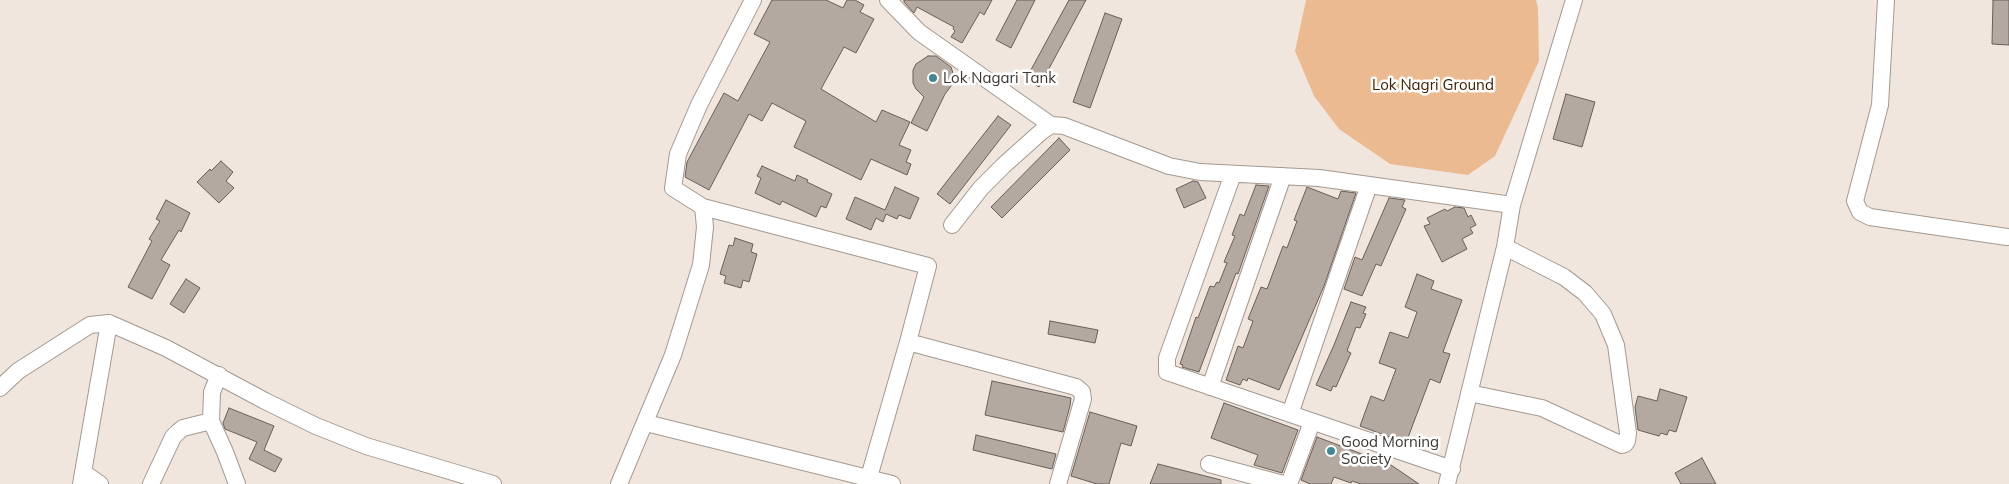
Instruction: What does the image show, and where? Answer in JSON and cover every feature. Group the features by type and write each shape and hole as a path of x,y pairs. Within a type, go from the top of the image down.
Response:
{"street":[{"path":"753,0 699,105 678,154 673,188 703,207 928,266 908,342 867,481"},
{"path":"888,0 919,32 1051,125 1064,126 1169,166 1200,172 1319,178 1512,205"},
{"path":"1232,174 1167,358 1167,372 1312,422 1450,477 1505,247 1512,205 1574,0"},
{"path":"1886,0 1880,104 1855,201 1860,212 1870,217 2006,237"},
{"path":"952,225 981,188 1042,130 1051,125"},
{"path":"1210,386 1283,176"},
{"path":"1290,414 1369,185"},
{"path":"619,484 646,424 673,355 701,265 704,227 703,207"},
{"path":"1469,393 1542,408 1622,445 1627,441 1628,433 1616,345 1603,314 1585,293 1564,277 1505,247"},
{"path":"100,484 82,478 109,324"},
{"path":"0,388 18,371 90,325 109,324 166,348 266,401 324,429 366,446 493,484"},
{"path":"908,342 1076,387 1082,392 1083,399 1058,484"},
{"path":"219,376 212,392 210,421 225,452 236,484"},
{"path":"151,484 173,438 178,432 183,428 210,421"},
{"path":"1289,484 1312,422"},
{"path":"646,424 867,481 892,484"},
{"path":"1209,464 1283,484"}],"green space":[{"name":"Lok Nagri Ground","path":"1306,0 1536,0 1538,8 1539,61 1495,156 1468,175 1390,164 1339,129 1314,96 1295,51"}],"building":[{"path":"772,0 826,0 843,8 847,0 855,0 864,5 860,12 874,19 856,53 844,47 821,89 876,122 882,110 910,122 899,145 911,150 906,162 911,164 907,175 871,159 861,180 794,147 806,121 772,103 762,121 749,114 709,190 685,177 687,162 724,93 738,101 770,42 754,34"},
{"path":"904,0 992,0 984,15 980,12 962,43 951,37 955,31 954,27 917,7 914,13"},
{"path":"1017,0 1035,0 1011,48 996,40"},
{"path":"1069,0 1086,0 1039,87 1027,80 1027,77"},
{"path":"1993,0 2009,0 2009,45 1992,44"},
{"path":"1105,13 1122,19 1090,108 1073,102"},
{"name":"Lok Nagari Tank","path":"928,56 936,56 951,67 953,73 951,86 945,94 927,131 911,123 924,97 913,83 913,70 916,64"},
{"path":"1566,94 1595,102 1582,147 1553,139"},
{"path":"998,116 1011,125 950,204 937,194"},
{"path":"1059,138 1070,150 1002,218 991,207"},
{"path":"221,161 233,172 226,181 234,188 219,203 197,182"},
{"path":"762,166 795,181 797,175 832,194 826,208 821,206 816,217 782,201 780,205 755,193 761,178 757,176"},
{"path":"1193,181 1198,182 1206,198 1184,208 1176,189"},
{"path":"1256,185 1269,186 1238,274 1236,273 1199,372 1182,367 1183,365 1180,364 1196,317 1198,318 1210,286 1214,287 1217,282 1219,283 1227,263 1224,262 1235,236 1232,235 1240,214 1244,216"},
{"path":"895,187 919,198 910,219 899,215 897,219 886,214 883,222 876,218 871,230 846,219 855,197 885,210"},
{"path":"1307,187 1338,199 1341,191 1356,193 1324,286 1279,390 1248,378 1247,381 1243,379 1240,385 1226,380 1238,346 1243,348 1253,321 1248,319 1261,287 1267,289 1283,246 1287,248 1297,221 1294,220"},
{"path":"1389,198 1405,200 1402,207 1406,209 1381,266 1376,264 1362,296 1344,289 1355,257 1362,260"},
{"path":"166,200 190,213 181,232 179,230 161,260 170,265 152,299 128,287 152,241 149,239 160,221 156,219"},
{"path":"1455,207 1464,208 1468,217 1471,215 1476,225 1470,228 1473,233 1462,239 1467,249 1442,262 1424,226 1430,224 1427,218 1445,209 1447,211"},
{"path":"735,238 753,244 751,252 757,254 749,282 743,280 741,288 724,283 726,276 720,274 729,245 733,246"},
{"path":"1417,274 1434,281 1431,289 1462,300 1443,352 1450,354 1440,383 1430,379 1406,443 1360,426 1371,396 1384,401 1396,369 1379,363 1390,332 1408,338 1417,312 1405,307"},
{"path":"186,279 200,288 184,313 170,304"},
{"path":"1351,302 1366,307 1363,313 1366,314 1360,328 1356,327 1347,351 1351,353 1336,387 1333,386 1331,391 1316,385"},
{"path":"1050,321 1098,330 1095,343 1048,334"},
{"path":"992,381 1071,398 1063,432 985,415"},
{"path":"1660,389 1687,397 1676,432 1669,430 1667,435 1661,433 1659,436 1638,430 1635,407 1638,396 1657,401"},
{"path":"1224,403 1298,430 1282,473 1254,465 1258,455 1211,438"},
{"path":"229,408 274,426 264,450 282,459 275,472 249,459 257,442 225,429 223,423"},
{"path":"1090,412 1137,426 1131,446 1121,443 1109,484 1097,484 1071,476"},
{"path":"976,435 1056,454 1052,469 973,450"},
{"name":"Good Morning Society","path":"1317,437 1391,465 1419,484 1361,484 1352,481 1351,483 1334,477 1331,484 1310,484 1301,480"},
{"path":"1702,458 1716,484 1681,484 1675,473"},
{"path":"1158,464 1221,480 1221,484 1150,484"}],"place":[{"name":"Lok Nagari Tank","path":"933,78"},
{"name":"Good Morning Society","path":"1331,451"}]}
